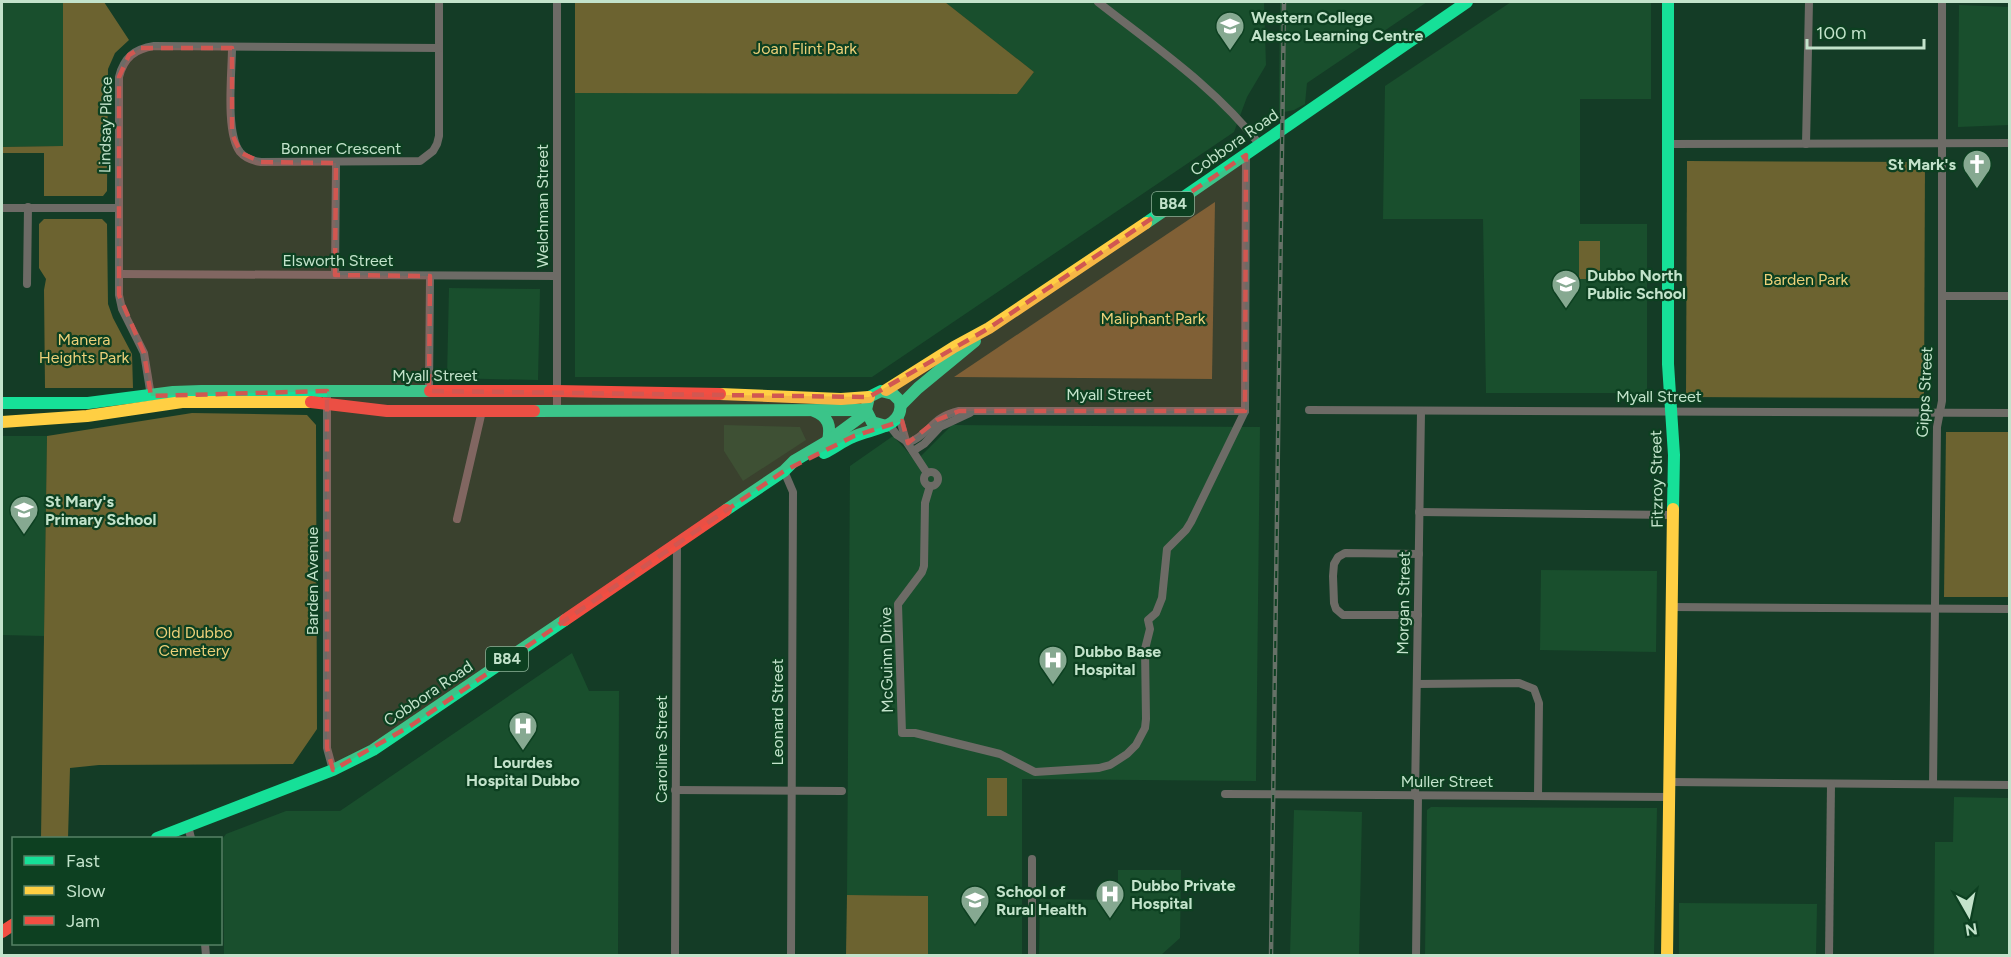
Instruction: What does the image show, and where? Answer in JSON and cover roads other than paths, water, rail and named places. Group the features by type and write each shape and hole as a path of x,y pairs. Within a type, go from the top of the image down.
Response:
{"street":[{"name":"Bonner Crescent","path":"232,48 232,134 241,153 249,160 336,163 420,161 433,151 439,136 439,2"},
{"name":"Welchman Street","path":"557,2 557,411"},
{"path":"1098,2 1213,94 1260,145"},
{"name":"Cobbora Road","path":"886,390 989,327 1246,155 1467,2"},
{"name":"Fitzroy Street","path":"1667,956 1674,455 1668,364 1668,2"},
{"path":"1806,144 1809,2"},
{"name":"Gipps Street","path":"1933,784 1937,427 1942,401 1942,2"},
{"name":"Lindsay Place","path":"151,396 144,353 122,309 119,295 119,76 122,65 129,55 141,48 154,46 439,48"},
{"path":"1669,144 2010,142"},
{"path":"1245,411 1246,155"},
{"path":"335,275 336,163"},
{"path":"27,284 28,207"},
{"path":"2,208 118,208"},
{"name":"Elsworth Street","path":"119,274 557,276"},
{"path":"429,391 430,276"},
{"path":"1942,296 2010,296"},
{"name":"Cobbora Road","path":"900,410 912,392 955,359 989,327"},
{"path":"886,390 896,395 909,445"},
{"name":"B84","path":"867,407 876,392 886,390"},
{"name":"Myall Street","path":"2,403 88,403 201,391 327,397 387,411 810,410 867,407"},
{"name":"Myall Street","path":"2,422 87,416 182,402 429,391 711,394 841,399 867,407"},
{"name":"Barden Avenue","path":"327,397 327,748 333,770"},
{"path":"867,407 868,418 876,424 887,425 909,445"},
{"name":"Cobbora Road","path":"163,837 185,833 333,770 373,750 784,471 794,461 828,441 867,407"},
{"path":"810,410 828,418 830,425 828,441"},
{"name":"B84","path":"887,425 900,410"},
{"name":"Myall Street","path":"1309,410 2010,413"},
{"path":"457,519 482,411"},
{"name":"Myall Street","path":"909,445 924,444 940,427 973,411 1245,411"},
{"name":"McGuinn Drive","path":"909,445 927,472 933,472 938,477 937,484 930,486 925,503 924,566 898,604 902,734 915,733 1000,754 1035,772 1099,768 1110,765 1127,754 1141,736 1146,719 1145,649 1150,629 1148,620 1156,613 1162,598 1167,549 1191,522 1245,411"},
{"name":"Morgan Street","path":"1416,956 1421,412"},
{"name":"Cobbora Road","path":"784,471 797,468 854,436 887,425"},
{"name":"Leonard Street","path":"784,471 793,492 791,956"},
{"path":"1419,512 1673,514"},
{"name":"Caroline Street","path":"675,956 677,543"},
{"path":"1418,615 1343,615 1336,609 1332,594 1334,564 1338,557 1345,553 1419,554"},
{"path":"1671,607 2010,609"},
{"path":"1417,684 1519,683 1534,689 1539,703 1538,796"},
{"path":"1669,782 2010,785"},
{"path":"1829,956 1831,784"},
{"path":"675,790 842,791"},
{"name":"Muller Street","path":"1224,794 1669,797"},
{"path":"1032,859 1032,956"}],"railway":[{"path":"1271,956 1284,2"}],"place":[{"name":"Western College Alesco Learning Centre","path":"1230,52"},
{"name":"St Mark's","path":"1977,190"},
{"name":"Dubbo North Public School","path":"1566,310"},
{"name":"St Mary's Primary School","path":"24,536"},
{"name":"Dubbo Base Hospital","path":"1053,686"},
{"name":"Lourdes Hospital Dubbo","path":"523,752"},
{"name":"Dubbo Private Hospital","path":"1110,920"},
{"name":"School of Rural Health","path":"975,926"}],"park label":[{"name":"Joan Flint Park","path":"805,48"},
{"name":"Barden Park","path":"1806,279"},
{"name":"Maliphant Park","path":"1153,318"},
{"name":"Manera Heights Park","path":"84,348"},
{"name":"Old Dubbo Cemetery","path":"194,641"}]}
